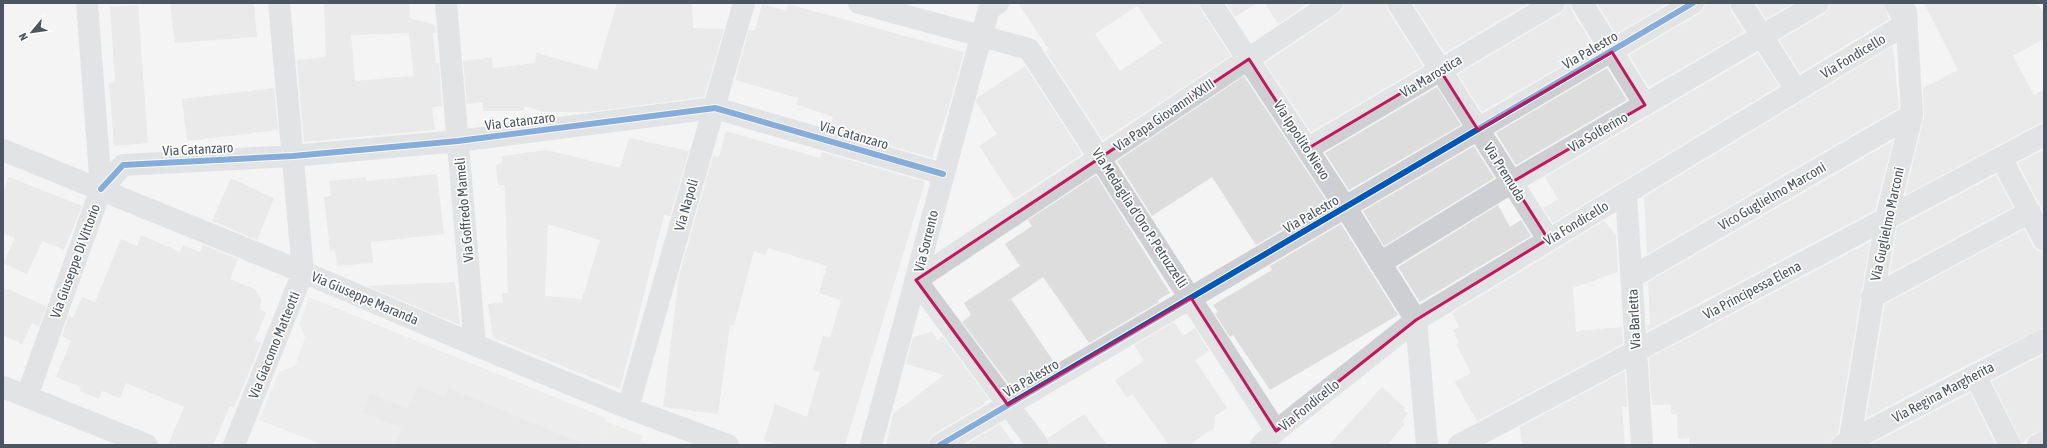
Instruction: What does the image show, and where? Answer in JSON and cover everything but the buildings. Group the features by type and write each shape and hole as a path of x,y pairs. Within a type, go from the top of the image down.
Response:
{"street":[{"name":"Via Giuseppe Di Vittorio","path":"27,396 101,188 87,3"},
{"name":"Via Giacomo Matteotti","path":"234,445 303,272 279,3"},
{"name":"Via Goffredo Mameli","path":"446,3 475,346"},
{"name":"Via Napoli","path":"628,408 744,3"},
{"name":"Via Medaglia d'Oro P. Petruzzelli","path":"859,3 1030,49 1191,298 1269,438"},
{"name":"Via Sorrento","path":"871,445 943,174 989,9 998,3"},
{"name":"Via Ippolito Nievo","path":"1211,3 1346,208 1416,320"},
{"name":"Via Papa Giovanni XXIII","path":"916,280 1332,3"},
{"name":"Via Premuda","path":"1398,3 1548,239"},
{"name":"Via Marostica","path":"1307,149 1554,3"},
{"path":"1582,3 1645,105"},
{"name":"Via Palestro","path":"940,445 1612,52 1693,3"},
{"path":"1741,3 1796,90"},
{"name":"Via Solferino","path":"1380,263 1512,182 1818,3"},
{"path":"1895,3 1906,13"},
{"name":"Via Fondicello","path":"1269,438 1416,320 1796,90 1906,13"},
{"name":"Via Guglielmo Marconi","path":"1847,444 1886,219 1912,115 1906,13"},
{"name":"Via Catanzaro","path":"101,188 123,165 293,156 458,141 715,108 943,174"},
{"name":"Vico Guglielmo Marconi","path":"1632,277 1912,115"},
{"name":"Via Principessa Elena","path":"1459,445 2044,135"},
{"name":"Via Giuseppe Maranda","path":"3,150 101,188 303,272 475,346 628,408 728,445"},
{"path":"2001,158 2044,240"},
{"name":"Via Barletta","path":"1626,193 1642,445"},
{"path":"1872,297 2030,212"},
{"path":"916,280 1038,445"},
{"path":"1416,320 1426,445"},
{"name":"Via Regina Margherita","path":"1847,444 1975,374 2044,340"},
{"path":"1975,374 2010,445"},
{"path":"3,386 148,445"},
{"path":"2038,445 2044,442"}],"highlighted area":[{"path":"1612,52 1645,105 1512,182 1548,239 1416,320 1276,431 1191,298 1008,405 916,280 1249,59 1307,149 1440,70 1478,130"}],"shaded area":[{"path":"309,297 606,418 599,445 323,445 259,420 279,372 295,366 305,338 299,324"},
{"path":"605,421 643,436 641,441 650,445 599,445"}],"cycle path":[{"path":"940,445 1693,3"},
{"path":"101,189 123,165 293,156 458,141 715,108 943,174"}]}
